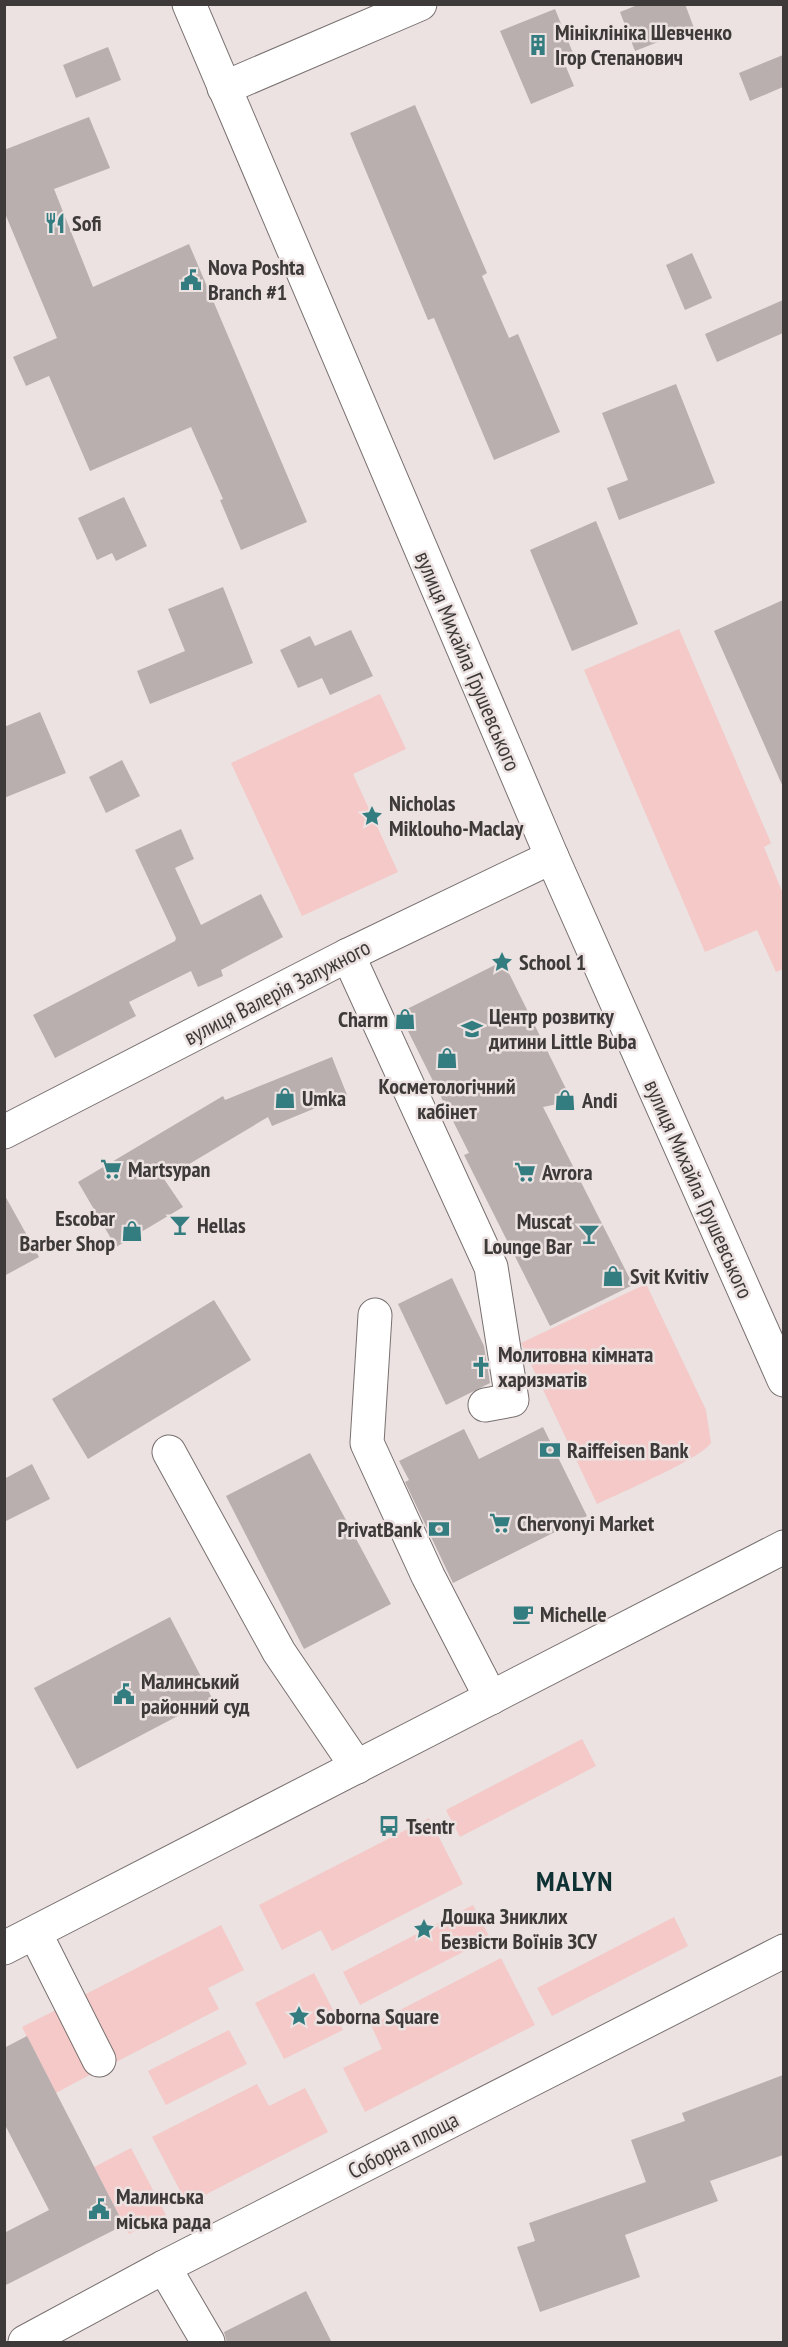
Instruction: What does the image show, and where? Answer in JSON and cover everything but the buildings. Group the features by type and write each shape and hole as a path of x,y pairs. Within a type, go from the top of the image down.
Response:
{"street":[{"name":"вулиця Михайла Грушевського","path":"189,4 552,857 783,1380"},
{"path":"224,88 420,4"},
{"name":"вулиця Валерія Залужного","path":"4,1132 348,954 552,857"},
{"path":"348,954 491,1267 512,1400 485,1405"},
{"path":"375,1315 368,1443 428,1576 491,1698"},
{"path":"169,1452 279,1652 357,1767"},
{"path":"4,1948 783,1547"},
{"path":"34,1933 99,2060"},
{"name":"Соборна площа","path":"25,2343 165,2266 783,1951"},
{"path":"165,2266 208,2343"}],"shaded area":[{"path":"679,629 771,843 764,847 783,894 783,969 776,972 757,930 705,952 584,670"},
{"path":"380,694 406,749 353,774 398,872 302,916 231,763"},
{"path":"646,1284 706,1410 711,1443 692,1458 597,1504 521,1343"},
{"path":"582,1739 596,1766 460,1837 446,1810"},
{"path":"429,1818 463,1884 332,1951 321,1930 282,1950 259,1905"},
{"path":"473,1905 490,1938 360,2005 343,1972"},
{"path":"674,1917 688,1946 552,2016 537,1988"},
{"path":"221,1925 244,1970 208,1988 219,2009 114,2063 80,1997"},
{"path":"501,1958 535,2025 365,2112 343,2068 382,2049 371,2025"},
{"path":"314,1973 343,2030 284,2059 255,2003"},
{"path":"60,2008 93,2073 56,2093 22,2027"},
{"path":"229,2030 247,2064 166,2105 148,2071"},
{"path":"257,2084 269,2106 305,2088 328,2132 187,2204 152,2137"},
{"path":"131,2148 166,2215 129,2234 94,2167"}],"place":[{"name":"Мініклініка Шевченко Ігор Степанович","path":"538,45"},
{"name":"Sofi","path":"55,223"},
{"name":"Nova Poshta Branch #1","path":"191,280"},
{"name":"Nicholas Miklouho-Maclay","path":"372,816"},
{"name":"School 1","path":"502,962"},
{"name":"Charm","path":"405,1019"},
{"name":"Центр розвитку дитини Little Buba","path":"472,1029"},
{"name":"Косметологічний кабінет","path":"447,1058"},
{"name":"Umka","path":"285,1098"},
{"name":"Andi","path":"565,1100"},
{"name":"Martsypan","path":"111,1169"},
{"name":"Avrora","path":"525,1172"},
{"name":"Hellas","path":"180,1225"},
{"name":"Escobar Barber Shop","path":"132,1231"},
{"name":"Muscat Lounge Bar","path":"589,1234"},
{"name":"Svit Kvitiv","path":"613,1276"},
{"name":"Молитовна кімната харизматів","path":"481,1367"},
{"name":"Raiffeisen Bank","path":"550,1450"},
{"name":"Chervonyi Market","path":"500,1523"},
{"name":"PrivatBank","path":"439,1529"},
{"name":"Michelle","path":"523,1614"},
{"name":"Малинський районний суд","path":"124,1694"},
{"name":"Tsentr","path":"389,1826"},
{"name":"Дошка Зниклих Безвісти Воїнів ЗСУ","path":"424,1929"},
{"name":"Soborna Square","path":"299,2016"},
{"name":"Малинська міська рада","path":"99,2209"}],"district":[{"name":"MALYN","path":"575,1881"}]}
